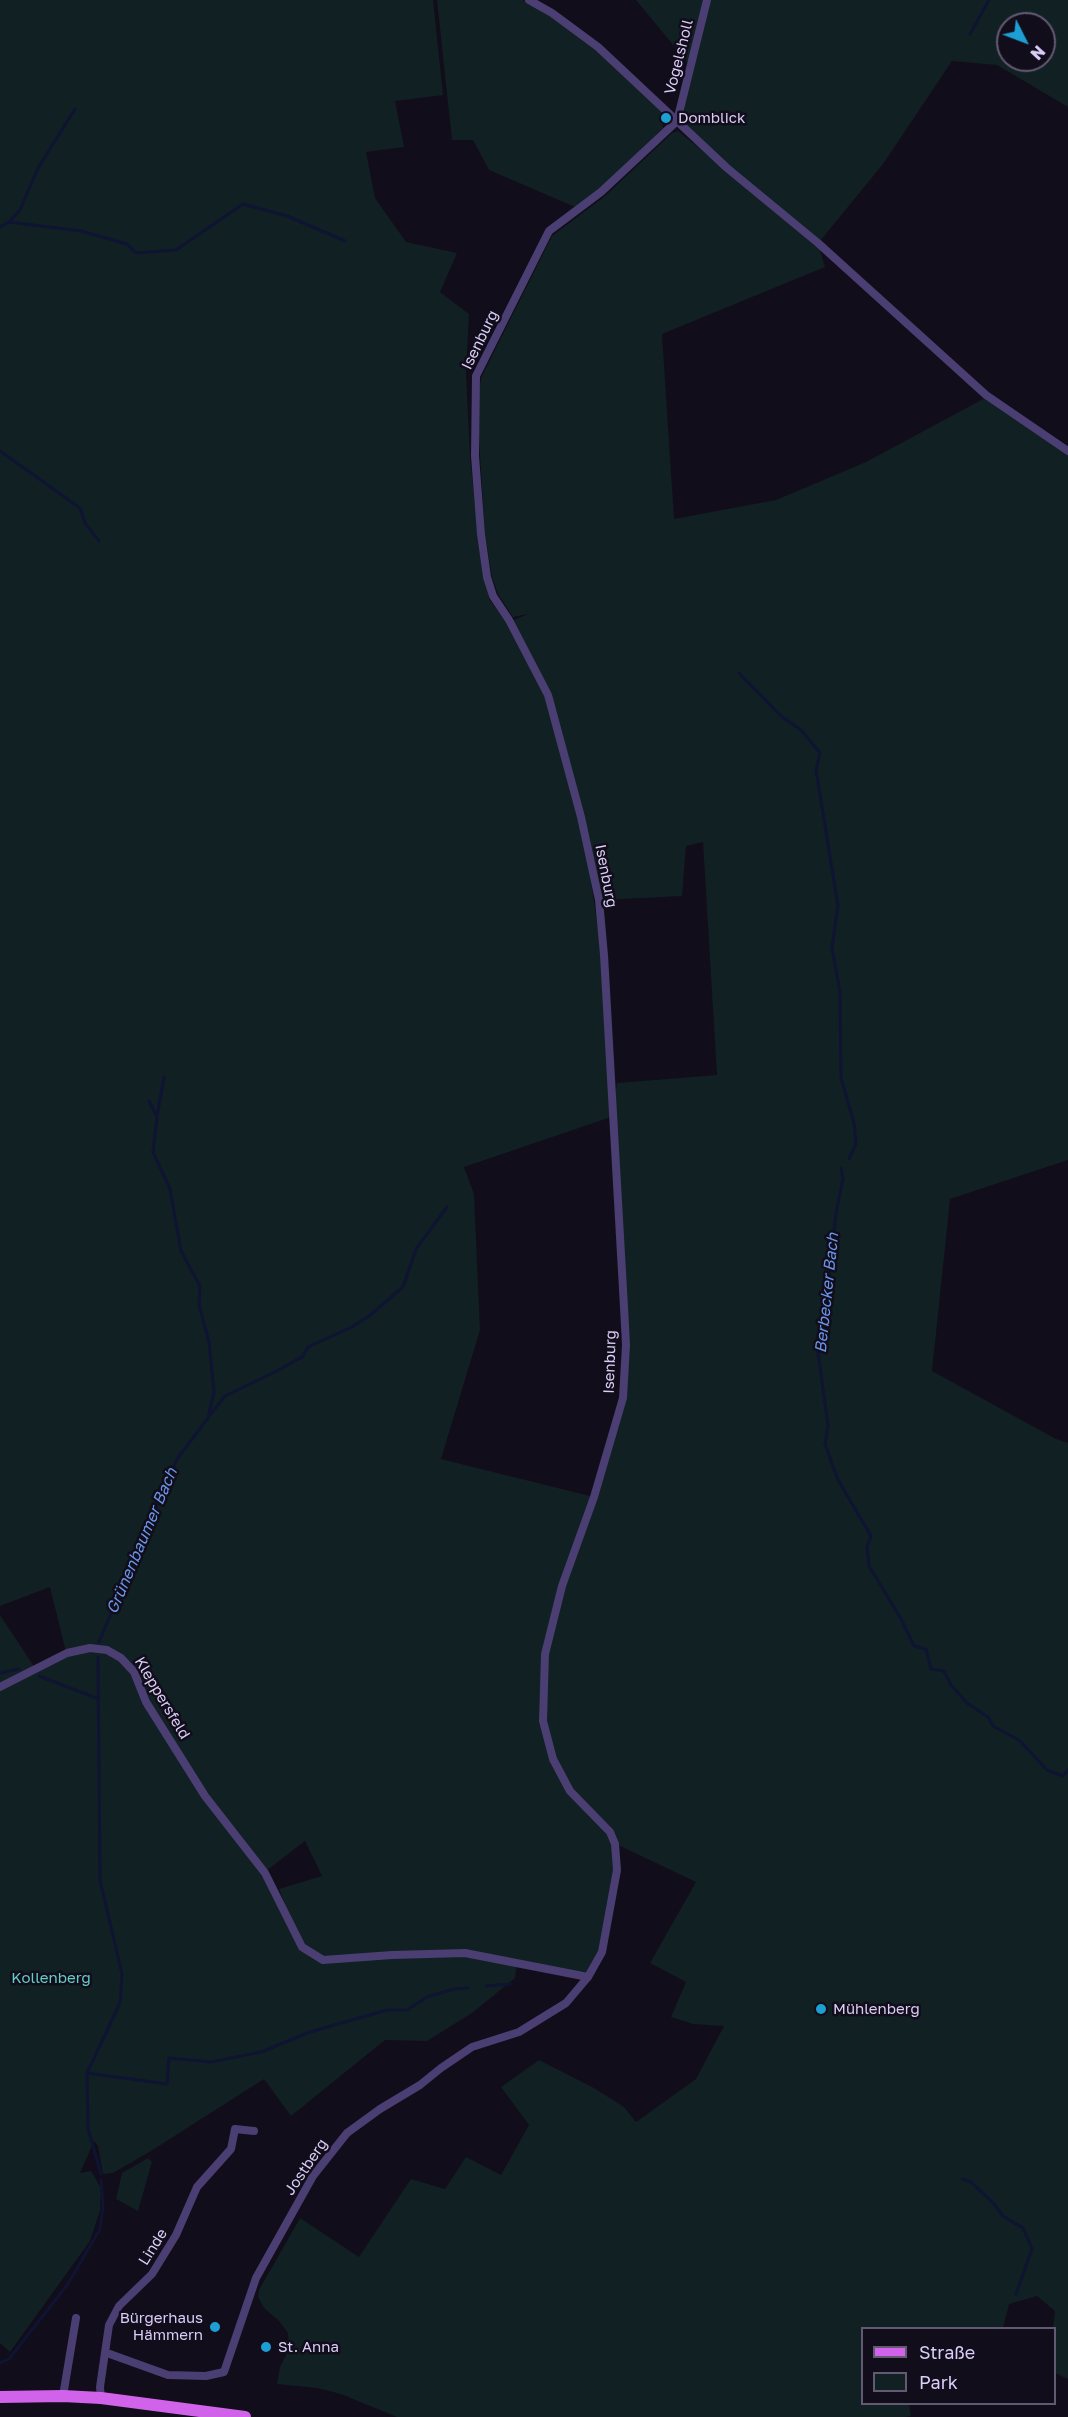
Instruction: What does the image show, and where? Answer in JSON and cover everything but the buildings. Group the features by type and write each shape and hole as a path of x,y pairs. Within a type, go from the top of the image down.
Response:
{"main road":[{"path":"0,2397 101,2398 245,2417"}],"street":[{"path":"529,0 552,13 598,47 727,168 818,243 986,395 1068,451"},
{"name":"Vogelsholl","path":"677,121 707,0"},
{"name":"Isenburg","path":"543,1721 545,1654 562,1586 594,1497 623,1398 626,1345 619,1191 599,900 581,817 548,695 509,620 493,596 488,577 481,534 475,456 476,376 549,231 601,192 677,121"},
{"name":"Kleppersfeld","path":"0,1687 67,1653 90,1648 107,1650 121,1658 134,1672 146,1702 205,1796 265,1873 302,1947 323,1959 392,1954 465,1953 588,1977"},
{"name":"Jostberg","path":"107,2353 168,2375 206,2376 224,2372 255,2278 314,2176 347,2133 472,2048 519,2032 566,2003 588,1977 602,1952 617,1870 615,1844 610,1832 570,1791 553,1759 543,1721"},
{"name":"Linde","path":"101,2398 100,2387 110,2325 119,2306 152,2274 177,2235 196,2187 231,2149 235,2129 254,2131"},
{"path":"63,2396 76,2318"}],"green space":[{"name":"Kollenberg","path":"0,0 433,0 443,95 395,101 404,147 366,152 375,198 406,242 457,253 440,292 469,314 466,372 470,457 478,534 489,599 507,623 528,614 513,617 498,594 492,577 485,533 477,397 482,376 552,236 604,197 672,133 678,131 818,243 825,267 662,334 674,519 776,500 866,462 985,398 1068,455 1068,1160 950,1199 932,1371 1056,1439 1068,1443 1068,2379 1056,2373 1056,2327 1053,2327 1055,2311 1037,2296 1009,2304 1003,2327 861,2327 861,2405 909,2405 911,2416 905,2417 397,2417 341,2394 317,2388 277,2384 280,2367 289,2349 288,2333 279,2321 264,2308 258,2297 259,2290 300,2218 359,2257 411,2179 445,2189 466,2157 501,2175 529,2125 501,2087 539,2060 594,2088 624,2107 636,2122 696,2079 724,2026 693,2024 671,2017 686,1982 650,1963 696,1882 616,1844 617,1870 602,1952 588,1977 517,1963 515,1978 472,2013 427,2041 385,2040 291,2116 264,2079 113,2173 103,2174 98,2146 94,2141 80,2173 91,2171 101,2188 100,2211 90,2241 10,2352 0,2343 0,1615 35,1668 66,1652 50,1587 0,1606","holes":["583,828 602,900 682,896 686,846 703,842 717,1075 617,1083 614,1105 602,955","614,1116 626,1345 623,1398 594,1497 441,1459 480,1330 474,1194 464,1167","305,1841 322,1876 279,1889 299,1940 262,1874"]},
{"path":"437,0 523,0 596,49 662,111 663,128 600,189 575,207 489,170 473,140 452,140"},
{"path":"636,0 705,0 688,63"},
{"path":"709,0 1068,0 1068,107 1009,72 1056,72 1056,12 996,12 996,65 952,61 883,164 820,241 728,166 681,119 689,73"},
{"path":"148,2158 152,2162 138,2211 116,2199 122,2173"}],"waterway":[{"path":"970,34 989,0"},
{"path":"0,227 9,222 20,210 38,168 75,109"},
{"path":"9,222 81,231 127,244 136,253 176,250 243,204 287,216 345,241"},
{"path":"0,451 80,508 85,523 99,541"},
{"name":"Berbecker Bach","path":"739,673 781,716 801,730 820,753 816,770 838,906 832,948 840,992 841,1078 854,1123 856,1144 849,1159"},
{"path":"157,1116 164,1077"},
{"name":"Grünenbaumer Bach","path":"99,1642 177,1459 208,1418 214,1392 209,1342 199,1305 200,1286 181,1251 170,1189 153,1152 157,1117 149,1101"},
{"name":"Berbecker Bach","path":"841,1168 843,1179 836,1213 827,1299 818,1353 828,1425 825,1444 838,1480 871,1536 867,1547 869,1566 901,1619 914,1646 926,1649 931,1669 944,1671 951,1685 967,1703 988,1717 993,1726 1019,1740 1047,1770 1063,1776 1068,1770"},
{"path":"210,1415 225,1396 302,1357 308,1347 352,1327 369,1316 403,1287 416,1249 447,1207"},
{"name":"Grünenbaumer Bach","path":"98,1657 100,1880 122,1974 120,2003 87,2073 88,2129 101,2174"},
{"path":"0,1673 19,1669"},
{"path":"39,1676 99,1699"},
{"path":"486,1986 511,1984"},
{"path":"87,2073 167,2084 169,2058 211,2062 261,2052 310,2032 387,2010 407,2010 427,1997 454,1989 468,1988"},
{"path":"962,2179 971,2182 1003,2216 1023,2228 1032,2249 1016,2294"},
{"name":"Grünenbaumer Bach","path":"0,2363 9,2359 68,2284 100,2229 103,2206 101,2180"}],"place":[{"name":"Domblick","path":"666,118"},
{"name":"Mühlenberg","path":"821,2009"},
{"name":"Bürgerhaus Hämmern","path":"215,2327"},
{"name":"St. Anna","path":"266,2347"}]}
